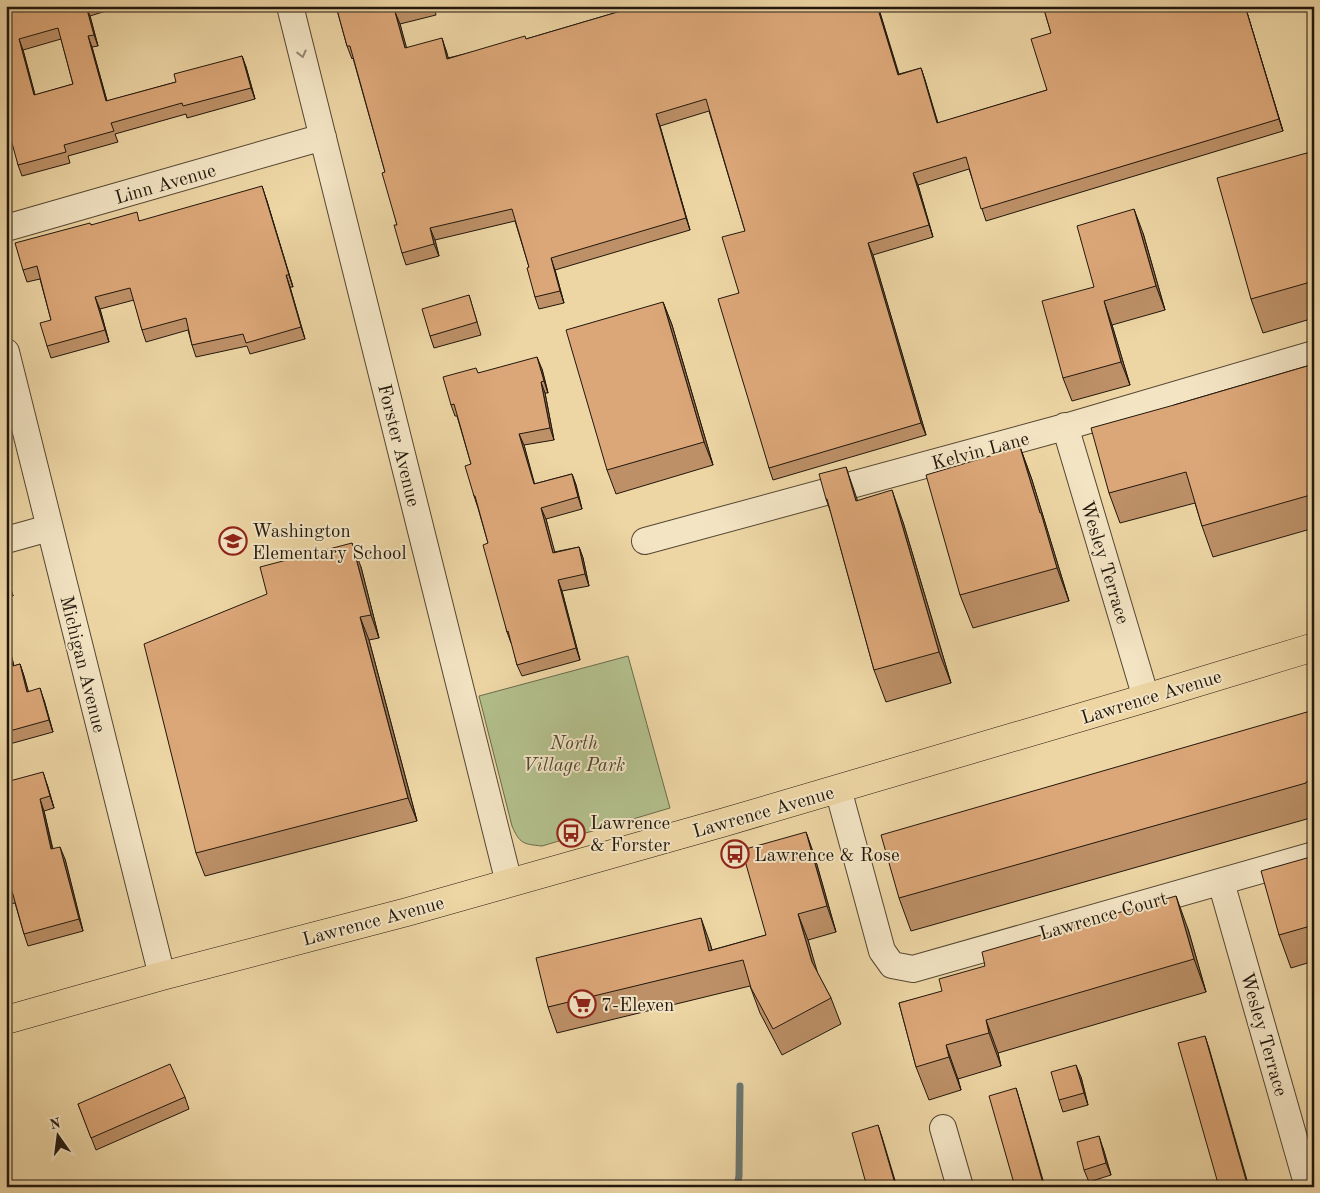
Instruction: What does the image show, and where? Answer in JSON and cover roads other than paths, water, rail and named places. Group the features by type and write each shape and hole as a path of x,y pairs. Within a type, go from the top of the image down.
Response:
{"main road":[{"name":"Lawrence Avenue","path":"6,1020 162,976 408,912 838,789 1314,648"}],"street":[{"name":"Forster Avenue","path":"290,6 509,883"},
{"name":"Linn Avenue","path":"6,228 323,137"},
{"name":"Michigan Avenue","path":"6,352 162,976"},
{"name":"Kelvin Lane","path":"645,541 1065,426 1314,354"},
{"name":"Wesley Terrace","path":"1065,426 1146,698"},
{"path":"6,540 49,528"},
{"name":"Lawrence Court","path":"838,789 882,951 892,965 913,969 1314,856"},
{"name":"Wesley Terrace","path":"1221,882 1308,1187"},
{"path":"943,1128 960,1187"}],"waterway":[{"path":"737,1187 739,1176 740,1086"}],"place":[{"name":"Washington Elementary School","path":"233,541"},
{"name":"Lawrence & Forster","path":"571,833"},
{"name":"Lawrence & Rose","path":"735,854"},
{"name":"7-Eleven","path":"582,1004"}],"park label":[{"name":"North Village Park","path":"574,753"}]}
